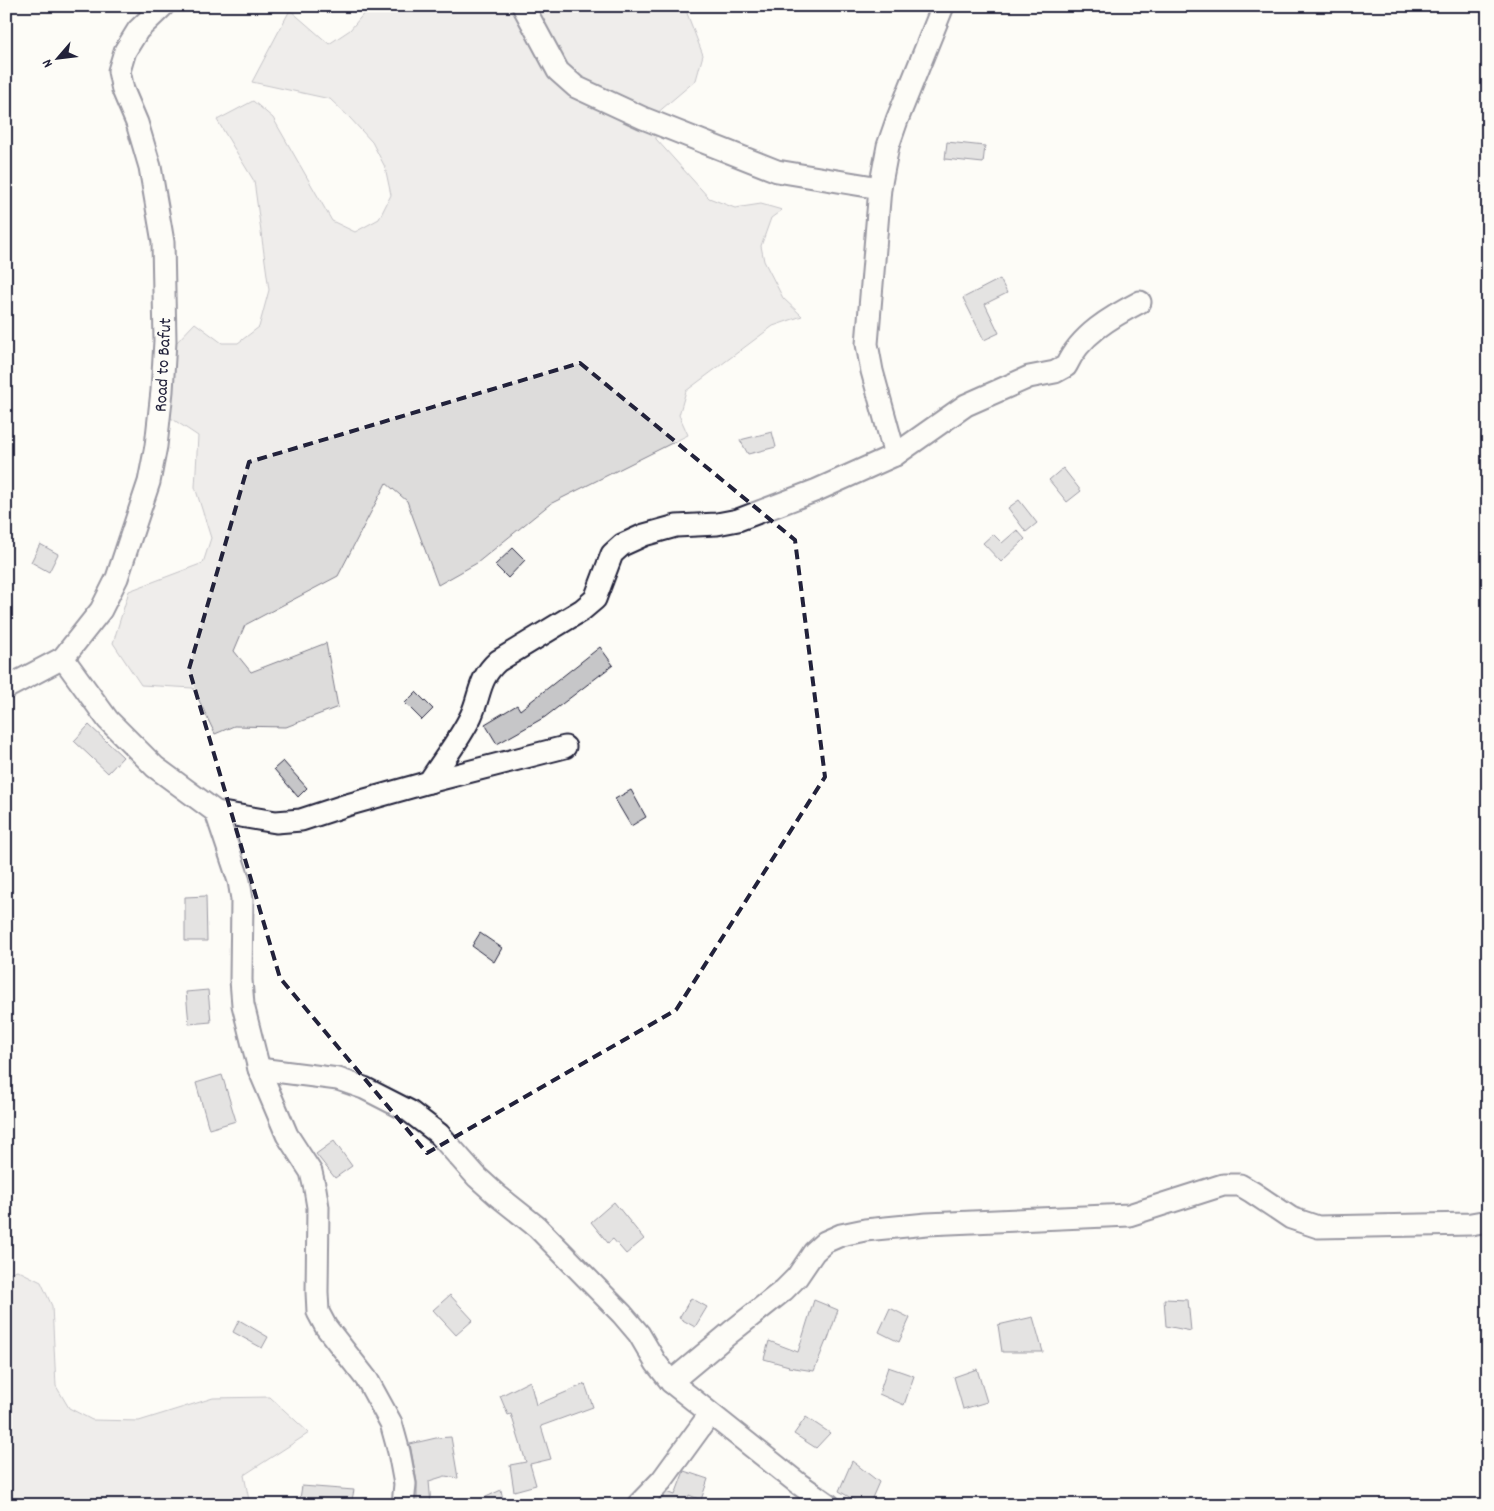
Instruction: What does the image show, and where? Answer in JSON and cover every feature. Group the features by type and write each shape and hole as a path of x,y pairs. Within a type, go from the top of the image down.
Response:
{"street":[{"name":"Road to Bafut","path":"6,688 62,658 101,610 117,578 150,482 162,391 165,341 163,242 150,166 137,124 123,90 119,71 125,51 138,30 163,6"},
{"path":"523,6 558,71 576,87 643,118 777,171 880,188"},
{"path":"895,455 872,371 867,344 880,188 888,146 897,120 943,6"},
{"path":"429,782 471,716 488,670 498,661 582,610 595,598 612,554 622,545 644,534 676,526 717,524 738,520 817,490 895,455 966,405 1029,377 1055,372 1066,366 1072,354 1089,336 1113,316 1140,302"},
{"path":"62,658 114,727 155,767 216,812 276,822 300,820 429,782 565,747"},
{"path":"216,812 239,881 242,900 241,980 243,1005 259,1069 287,1135 310,1172 315,1189 318,1207 318,1312 326,1327 368,1380 391,1423 405,1484 404,1505"},
{"path":"259,1069 338,1079 364,1088 409,1111 439,1134 477,1177 498,1196 538,1227 622,1314 639,1334 656,1363 671,1382 799,1484 829,1505"},
{"path":"671,1382 784,1290 797,1277 814,1252 825,1242 841,1235 865,1230 927,1224 1129,1214 1223,1185 1240,1186 1291,1218 1318,1227 1471,1224 1488,1221"},
{"path":"638,1505 662,1480 710,1414"}],"highlighted area":[{"path":"580,363 795,540 825,777 676,1010 427,1153 280,978 189,669 249,462"}],"shaded area":[{"path":"370,6 686,6 685,8 703,55 696,80 656,114 656,139 709,198 735,208 761,204 782,210 771,218 761,246 764,261 783,298 802,316 773,326 686,391 679,415 688,435 550,504 477,563 438,585 407,501 386,483 338,576 245,625 234,651 251,672 326,643 338,707 286,727 234,726 215,734 193,688 141,685 113,643 129,591 203,563 211,538 195,487 198,436 150,404 175,344 195,323 222,343 238,343 259,327 269,290 254,181 217,120 253,101 273,118 332,221 355,232 379,219 391,195 385,167 372,142 350,118 330,99 252,82 290,10 329,44 350,30"},
{"path":"17,1270 41,1282 52,1306 56,1386 69,1408 92,1420 139,1421 213,1398 270,1397 309,1433 244,1475 250,1505 6,1505 6,1274"}],"building":[{"path":"947,142 985,146 983,163 945,159"},
{"path":"1000,279 1007,293 985,304 999,333 984,340 963,298"},
{"path":"772,432 776,447 748,454 740,440"},
{"path":"1063,468 1081,491 1067,502 1049,480"},
{"path":"1019,500 1037,523 1026,532 1008,508"},
{"path":"1017,530 1025,539 1001,562 983,543 993,534 1002,543"},
{"path":"40,544 58,554 49,572 31,562"},
{"path":"513,548 525,560 508,578 495,565"},
{"path":"600,647 613,665 545,717 497,744 485,724 517,705 520,710"},
{"path":"416,692 433,709 422,720 405,703"},
{"path":"89,725 123,757 108,773 74,741"},
{"path":"283,761 307,788 298,797 274,769"},
{"path":"631,790 646,817 631,826 615,799"},
{"path":"206,896 207,941 185,941 185,897"},
{"path":"480,933 502,948 494,962 472,946"},
{"path":"208,990 211,1022 189,1024 186,992"},
{"path":"222,1075 236,1121 209,1129 196,1083"},
{"path":"334,1141 352,1166 335,1178 316,1154"},
{"path":"614,1202 644,1239 626,1254 613,1239 608,1243 591,1222"},
{"path":"450,1295 473,1320 456,1335 433,1310"},
{"path":"691,1298 707,1307 695,1327 679,1318"},
{"path":"1164,1299 1188,1300 1191,1331 1166,1326"},
{"path":"814,1300 838,1310 814,1371 788,1367 764,1359 769,1341 798,1352"},
{"path":"890,1308 910,1318 899,1342 879,1332"},
{"path":"1033,1317 1043,1352 1002,1352 998,1325"},
{"path":"239,1320 268,1337 262,1348 233,1332"},
{"path":"888,1367 914,1376 904,1405 879,1394"},
{"path":"977,1369 987,1402 963,1409 954,1377"},
{"path":"530,1381 536,1405 585,1384 593,1407 541,1426 551,1459 530,1464 536,1485 514,1491 510,1465 526,1462 511,1414 508,1415 500,1396"},
{"path":"806,1417 830,1433 816,1448 794,1434"},
{"path":"451,1437 458,1478 445,1476 429,1481 431,1505 417,1505 417,1482 410,1444 436,1438"},
{"path":"852,1461 879,1482 869,1505 863,1505 839,1491"},
{"path":"684,1471 708,1479 701,1500 689,1495 687,1500 697,1503 697,1505 657,1505 667,1492 675,1495"},
{"path":"302,1486 354,1490 351,1505 299,1505"},
{"path":"501,1490 504,1505 469,1505"}]}
